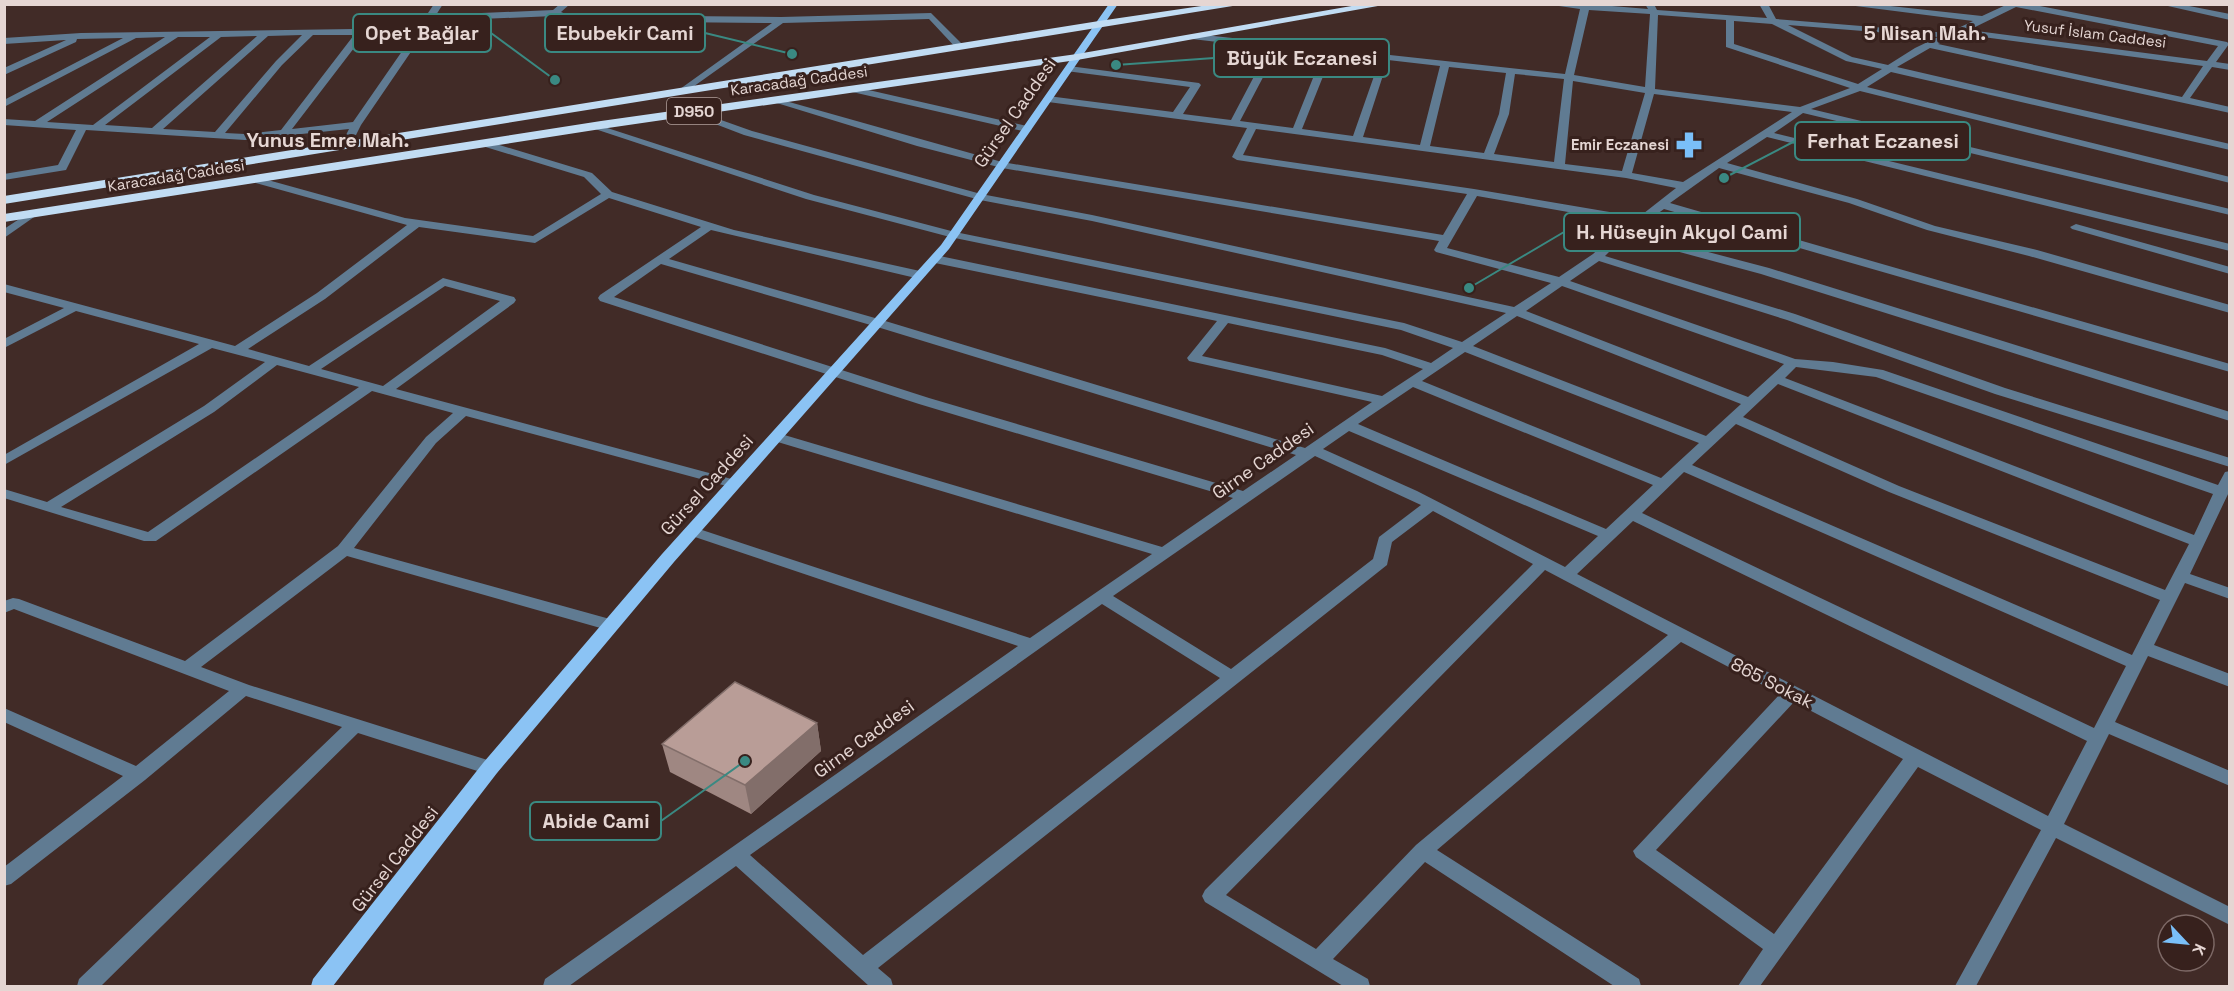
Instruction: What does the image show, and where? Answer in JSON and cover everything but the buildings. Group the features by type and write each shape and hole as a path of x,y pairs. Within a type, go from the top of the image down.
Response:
{"highway":[{"name":"Karacadağ Caddesi","path":"4,200 1099,24 1240,4"},
{"name":"Karacadağ Caddesi","path":"4,218 591,126 1077,57 1384,4"}],"main road":[{"name":"Gürsel Caddesi","path":"321,987 490,768 692,531 954,236 1114,4"}],"street":[{"path":"346,145 356,125 439,4"},
{"path":"555,13 566,4"},
{"name":"Yusuf İslam Caddesi","path":"1549,4 1651,9 1773,21 1952,33 2229,67"},
{"path":"1763,4 1773,21 1849,59 2229,147"},
{"path":"1844,4 1985,19"},
{"path":"2163,4 2229,17"},
{"path":"2015,5 2224,44 2184,100"},
{"name":"Girne Caddesi","path":"557,986 1033,645 1348,425 1597,257 1622,233 1641,221 1660,204 1720,165 1763,133 1801,110 1859,88 1952,33 2015,5"},
{"path":"1559,166 1569,76 1584,6"},
{"path":"1626,175 1650,91 1651,9"},
{"path":"430,18 555,13 567,18 781,20 932,16 960,47"},
{"path":"1730,17 1729,45 1859,88 2229,180"},
{"path":"683,91 781,20"},
{"path":"4,42 81,36 422,31"},
{"path":"284,132 362,32"},
{"path":"155,131 266,33"},
{"path":"218,135 279,63 310,33"},
{"path":"95,128 219,34"},
{"path":"37,124 175,35"},
{"path":"4,72 81,36"},
{"path":"4,104 134,36"},
{"path":"1195,37 1569,76 1650,91 1801,110 2229,212"},
{"path":"1234,124 1275,45"},
{"path":"1930,45 2229,110"},
{"path":"1296,132 1329,51"},
{"path":"1357,140 1385,57"},
{"path":"1424,149 1445,63"},
{"path":"1069,69 1196,85 1176,116"},
{"path":"1488,157 1504,114 1511,70"},
{"path":"851,89 1027,129"},
{"path":"1048,99 1626,175 1685,186"},
{"path":"772,100 921,144 1002,165 1446,239"},
{"path":"689,112 748,133 980,197 1092,218 1515,311 1750,403"},
{"path":"7,124 245,136 356,125"},
{"path":"591,126 810,196 954,236 1404,327 1463,347 1708,442"},
{"path":"1253,126 1237,157 1474,192 1641,221"},
{"path":"4,177 62,168 82,127"},
{"path":"1763,133 2229,248"},
{"path":"483,143 588,175 608,194 731,233 920,275"},
{"path":"1720,165 1854,201 1931,228 2033,253 2229,309"},
{"path":"253,179 417,223 535,240 608,194"},
{"path":"1474,192 1440,250 1559,281 1793,363 1833,366 1878,374 2223,501"},
{"path":"1660,204 2229,368"},
{"path":"4,235 33,213"},
{"path":"238,350 321,296 417,223"},
{"path":"710,226 604,298 1089,453 1246,497"},
{"path":"2076,227 2229,271"},
{"path":"1622,233 1776,275 2229,417"},
{"path":"1597,257 1791,317 2000,391 2229,463"},
{"path":"935,259 1385,352 1434,368"},
{"name":"865 Sokak","path":"659,260 1311,452 1432,504 1915,758 2229,917"},
{"path":"311,370 443,282 510,300 386,390"},
{"path":"4,288 734,484"},
{"path":"4,344 75,307"},
{"path":"1225,319 1194,358 1385,401"},
{"path":"4,461 211,343"},
{"path":"49,508 209,409 276,360"},
{"path":"1566,575 1793,363"},
{"path":"1776,379 2198,542"},
{"path":"1412,382 1664,484"},
{"path":"4,493 150,538 370,386"},
{"path":"187,668 344,550 431,440 464,411"},
{"path":"1733,418 1894,489 2169,598"},
{"path":"1348,425 1608,535"},
{"path":"776,437 1166,553"},
{"path":"1682,466 2136,664"},
{"path":"1965,987 2052,828 2198,542 2223,501 2229,475"},
{"path":"862,968 1381,561 1384,540 1432,504"},
{"path":"1632,514 2101,731 2229,779"},
{"path":"692,531 1033,645"},
{"path":"344,550 611,625"},
{"path":"1360,987 1212,896 1543,562"},
{"path":"2181,576 2229,594"},
{"path":"1102,597 1232,678"},
{"path":"4,608 13,603 243,689 490,768"},
{"path":"1318,961 1423,851 1679,635"},
{"path":"2144,648 2229,681"},
{"path":"4,878 138,775 243,689"},
{"path":"1776,947 1643,851 1792,693"},
{"path":"4,714 138,775"},
{"path":"87,987 355,725"},
{"path":"1748,987 1915,758"},
{"path":"1423,851 1631,987"},
{"path":"737,855 883,987"}],"place":[{"name":"Ebubekir Cami","path":"792,54"},
{"name":"Büyük Eczanesi","path":"1116,65"},
{"name":"Opet Bağlar","path":"555,80"},
{"name":"Emir Eczanesi","path":"1689,145"},
{"name":"Ferhat Eczanesi","path":"1724,178"},
{"name":"H. Hüseyin Akyol Cami","path":"1469,288"},
{"name":"Abide Cami","path":"745,761"}],"district":[{"name":"5 Nisan Mah.","path":"1925,33"},
{"name":"Yunus Emre Mah.","path":"328,140"}]}
